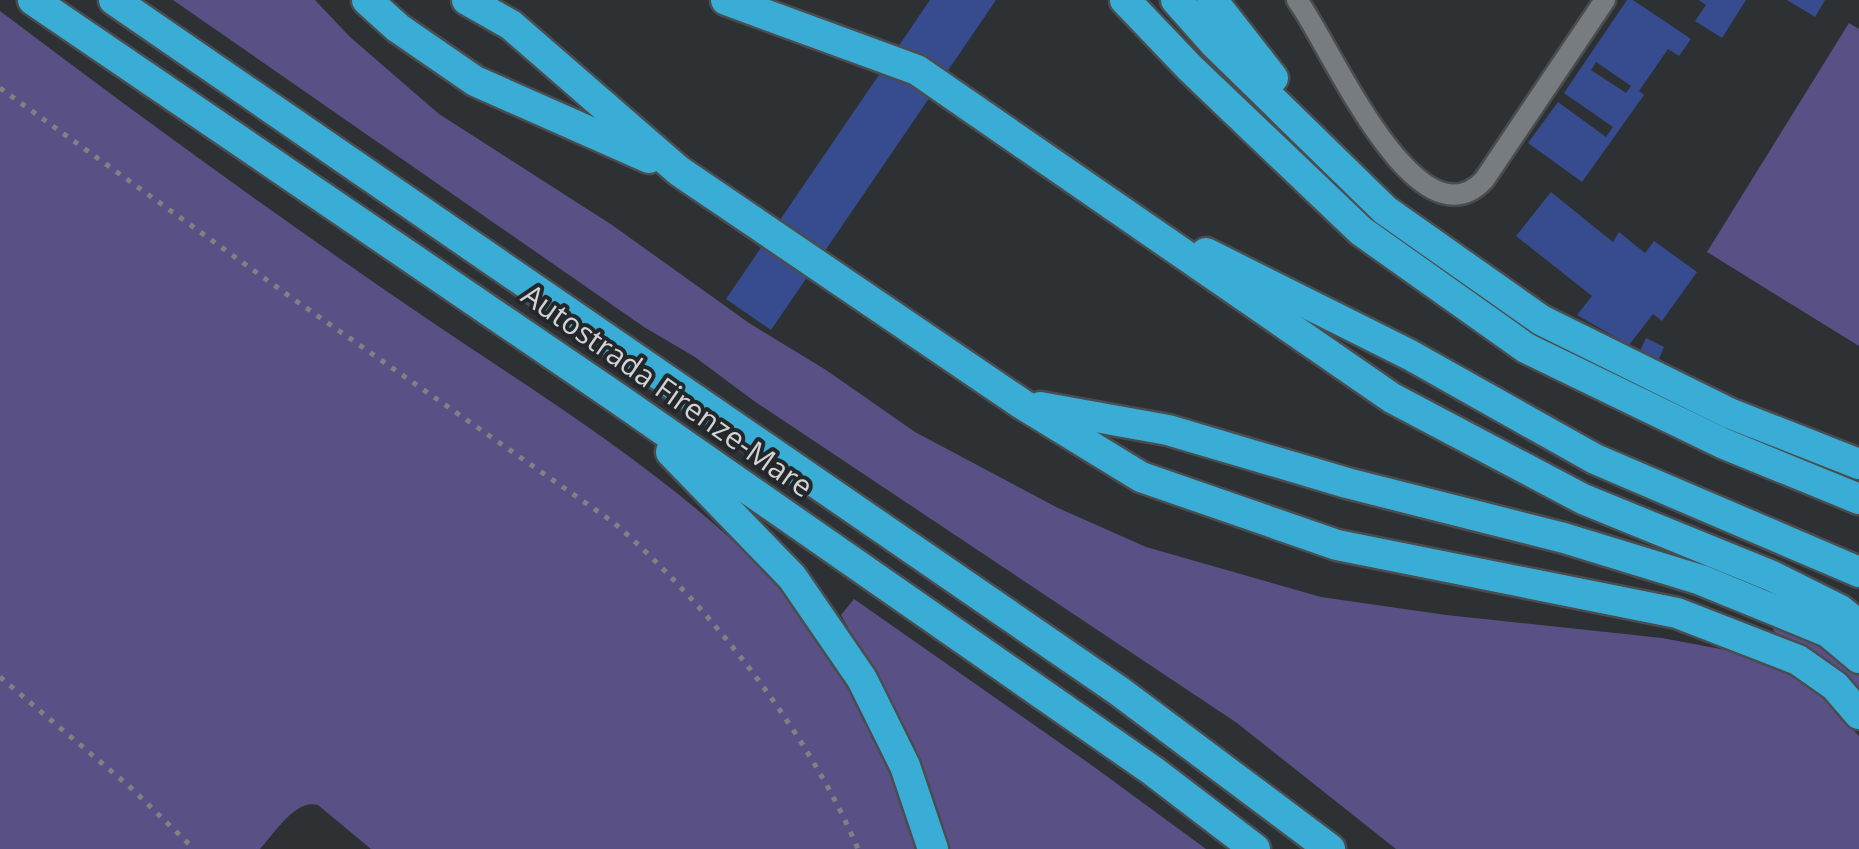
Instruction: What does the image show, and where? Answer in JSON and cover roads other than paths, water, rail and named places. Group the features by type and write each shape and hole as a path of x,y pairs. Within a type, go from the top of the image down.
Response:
{"highway":[{"name":"Autostrada Firenze-Mare","path":"33,0 620,400 1154,771 1255,849"},
{"name":"Autostrada Firenze-Mare","path":"114,0 1119,692 1330,849"},
{"path":"368,0 398,28 475,81 679,172"},
{"path":"467,0 511,25 679,172 1022,404 1141,477 1338,544 1677,613 1798,660 1836,686 1859,714"},
{"path":"726,0 917,70 1392,398 1583,499 1772,576 1840,610 1859,626"},
{"path":"1125,0 1190,68 1361,231 1526,348 1722,443 1859,499"},
{"path":"1176,0 1215,44 1385,210 1540,320 1729,413 1859,464"},
{"path":"1212,0 1343,167"},
{"path":"1100,200 1410,355 1595,459 1859,572"},
{"path":"620,400 792,577 862,679 905,766 933,849"},
{"path":"1022,404 1168,430 1347,483 1633,559 1702,580 1828,632 1859,658"}],"street":[{"path":"1297,0 1391,154 1414,178 1442,192 1459,194 1475,189 1484,180 1604,0"}]}
